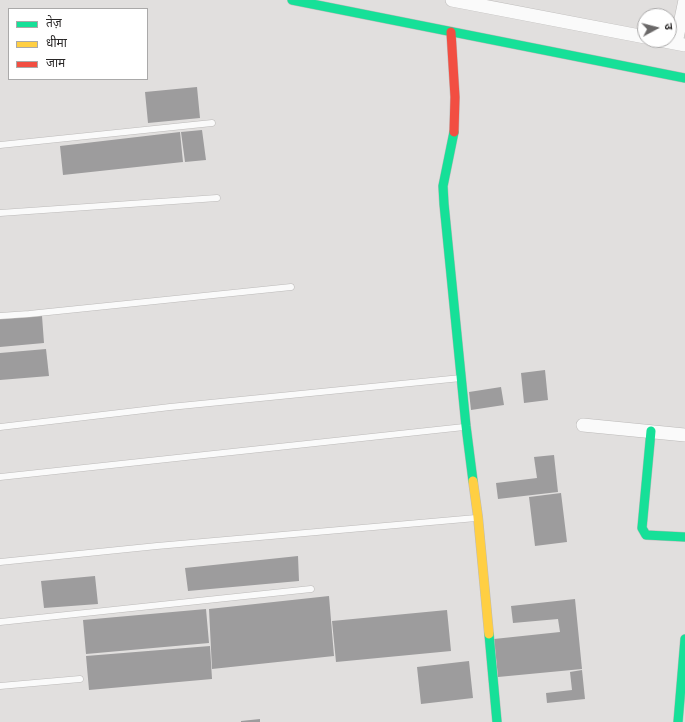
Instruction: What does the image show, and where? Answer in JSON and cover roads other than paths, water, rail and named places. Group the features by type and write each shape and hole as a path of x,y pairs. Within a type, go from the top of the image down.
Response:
{"street":[{"path":"292,0 685,78"},
{"path":"452,0 637,35"},
{"path":"680,44 685,0"},
{"path":"450,32 455,96 453,139 443,186 444,204 466,426 478,518 497,722"},
{"path":"583,425 685,435"},
{"path":"651,431 642,528 646,535 651,536 685,536"},
{"path":"678,722 683,678 685,638"}],"lane":[{"path":"0,145 212,123"},
{"path":"0,213 217,198"},
{"path":"0,316 291,287"},
{"path":"0,426 462,377"},
{"path":"0,476 466,426"},
{"path":"0,562 157,546 478,518"},
{"path":"0,622 310,589"},
{"path":"0,686 80,679"}]}
